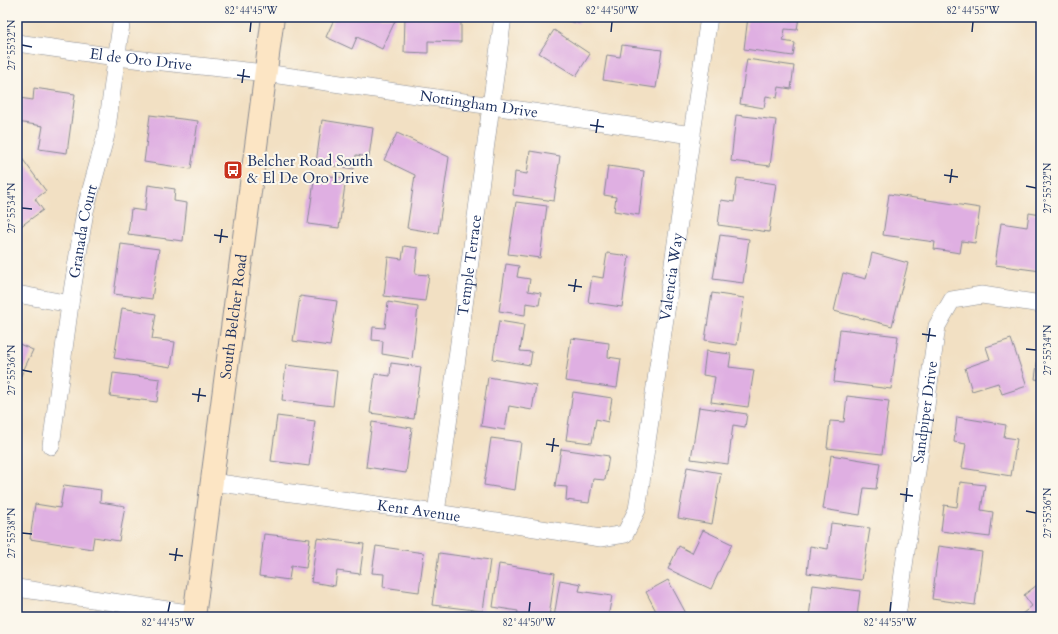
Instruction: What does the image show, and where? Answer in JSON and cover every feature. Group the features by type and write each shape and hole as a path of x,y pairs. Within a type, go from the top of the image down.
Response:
{"main road":[{"name":"South Belcher Road","path":"195,615 265,73 274,17"}],"street":[{"name":"Granada Court","path":"51,446 70,304 85,211 106,135 122,17"},
{"name":"Temple Terrace","path":"436,513 504,17"},
{"name":"Valencia Way","path":"625,534 637,510 709,17"},
{"name":"El de Oro Drive","path":"17,43 116,57 265,73"},
{"name":"Nottingham Drive","path":"265,73 692,135"},
{"path":"17,294 70,304"},
{"name":"Sandpiper Drive","path":"897,617 937,326 952,300 982,295 1041,304"},
{"name":"Kent Avenue","path":"212,482 436,513 601,538 625,534"},
{"path":"17,588 195,615"}],"building":[{"path":"335,17 397,17 382,49 357,37 352,49 326,37"},
{"path":"405,17 461,17 461,42 428,41 428,53 404,52"},
{"path":"546,17 579,17 579,23"},
{"path":"748,17 799,17 797,30 785,29 783,41 795,43 793,56 744,49"},
{"path":"554,30 590,54 576,76 539,53"},
{"path":"622,45 662,50 656,88 603,80 607,55 620,57"},
{"path":"747,59 794,66 791,89 779,87 777,98 766,96 764,108 740,104"},
{"path":"34,88 75,94 67,153 39,149 43,126 17,122 19,98 33,100"},
{"path":"150,115 198,121 191,169 144,162"},
{"path":"736,115 776,120 770,166 731,161"},
{"path":"322,120 373,128 369,157 356,155 354,169 316,163"},
{"path":"397,133 449,157 438,233 407,228 415,175 384,160"},
{"path":"530,151 560,156 554,201 513,195 515,172 527,174"},
{"path":"21,157 46,191 35,199 43,210 17,229 17,160"},
{"path":"608,166 644,171 639,215 614,211 616,197 604,195"},
{"path":"315,174 346,178 339,228 308,224"},
{"path":"737,178 776,184 769,232 718,225 721,200 734,202"},
{"path":"148,185 175,189 174,201 187,203 183,241 128,234 131,209 145,211"},
{"path":"889,194 980,208 975,243 962,241 960,253 934,249 935,242 883,235"},
{"path":"516,202 547,206 540,258 508,254"},
{"path":"1029,213 1041,215 1041,271 995,265 1001,223 1027,227"},
{"path":"720,235 749,239 743,283 713,279"},
{"path":"121,244 159,249 152,299 114,294"},
{"path":"404,246 418,248 415,274 429,275 425,301 384,296 388,257 402,259"},
{"path":"607,253 629,256 622,307 588,302 592,276 603,278"},
{"path":"872,253 908,263 892,326 834,311 843,273 866,279"},
{"path":"506,264 519,266 517,277 530,279 528,291 541,293 539,305 526,303 525,315 499,311"},
{"path":"712,293 744,298 737,345 705,340"},
{"path":"300,296 337,301 330,346 293,341"},
{"path":"388,302 418,307 412,359 382,354 383,341 372,340 373,327 385,328"},
{"path":"122,308 156,314 152,339 175,342 171,367 114,358"},
{"path":"499,321 524,325 520,351 532,352 530,365 493,359"},
{"path":"840,329 898,336 891,389 834,382"},
{"path":"571,338 609,343 608,357 621,359 617,388 565,381"},
{"path":"1011,339 1027,386 1002,394 998,383 972,391 965,368 990,359 986,347"},
{"path":"17,343 33,350 17,384"},
{"path":"1041,343 1041,380 1035,379"},
{"path":"706,351 731,354 729,367 754,370 748,407 711,402 715,377 703,375"},
{"path":"391,363 421,367 414,419 370,413 375,374 390,376"},
{"path":"286,365 337,371 333,406 282,400"},
{"path":"113,373 160,379 157,402 110,396"},
{"path":"488,377 536,385 532,410 509,406 505,430 481,426"},
{"path":"573,392 612,398 608,422 596,419 592,443 566,440"},
{"path":"847,396 889,401 882,454 827,448 830,421 844,422"},
{"path":"699,407 747,414 745,427 733,425 728,464 691,459"},
{"path":"277,416 315,421 309,466 271,461"},
{"path":"957,417 1006,425 1004,437 1017,439 1011,476 962,468 966,444 954,442"},
{"path":"372,422 412,428 406,473 366,467"},
{"path":"491,438 521,442 515,490 484,485"},
{"path":"561,449 609,456 605,480 593,479 589,503 566,500 567,487 555,486"},
{"path":"831,455 880,463 876,489 864,488 860,515 823,509"},
{"path":"687,467 721,473 712,524 678,518"},
{"path":"960,482 985,485 981,510 993,512 990,537 941,531 944,505 957,507"},
{"path":"64,485 101,490 100,502 125,506 119,541 94,537 92,549 30,539 35,504 60,508"},
{"path":"831,523 870,528 862,580 807,573 810,546 828,549"},
{"path":"703,530 732,544 711,589 668,569 679,546 692,553"},
{"path":"264,534 310,539 306,568 291,566 289,580 259,576"},
{"path":"317,538 364,544 360,574 337,571 335,586 311,582"},
{"path":"376,546 424,553 419,592 383,587 384,574 372,573"},
{"path":"939,546 982,552 975,605 932,599"},
{"path":"439,553 490,560 483,611 432,605"},
{"path":"499,564 555,573 549,617 517,617 518,611 493,607"},
{"path":"560,580 581,584 579,591 612,596 608,617 554,617"},
{"path":"668,580 688,617 650,617 657,613 646,592"},
{"path":"1041,582 1041,617 1024,617 1022,614 1032,606 1024,595"},
{"path":"813,585 860,591 857,617 809,617"}],"place":[{"name":"Belcher Road South & El De Oro Drive","path":"233,170"}]}
